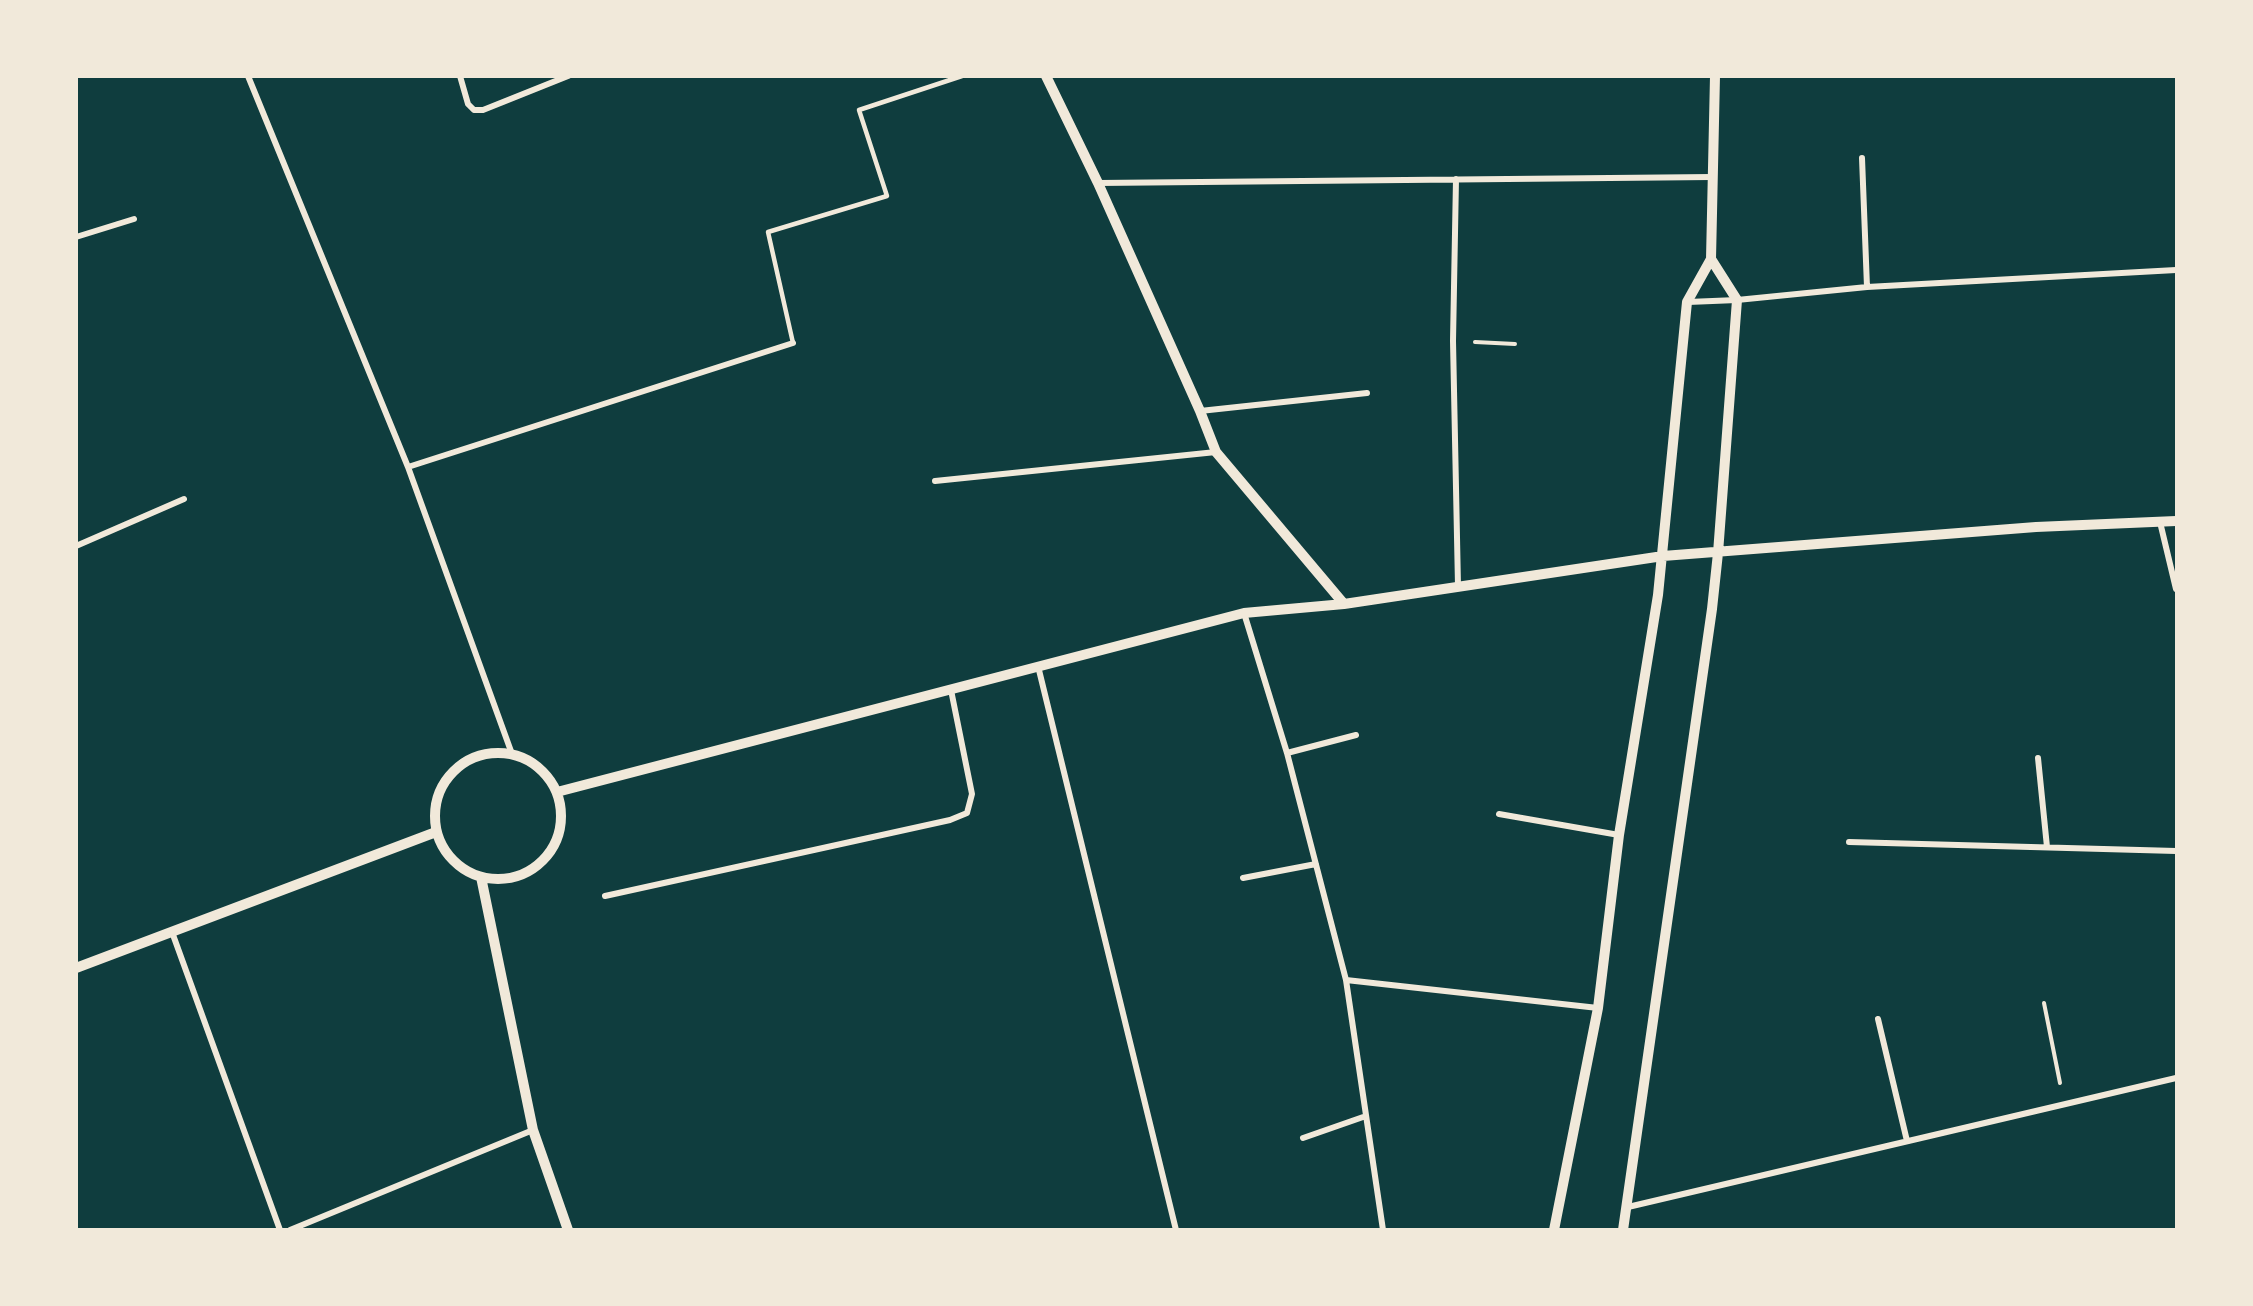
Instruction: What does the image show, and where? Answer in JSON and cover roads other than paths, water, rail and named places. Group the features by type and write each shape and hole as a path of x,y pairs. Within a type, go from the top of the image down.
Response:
{"street":[{"path":"249,76 408,467 512,754"},
{"path":"460,76 468,104 474,110 483,110 568,76"},
{"path":"1046,76 1098,183 1200,411 1216,452 1344,603"},
{"path":"1554,1230 1598,1008 1619,835 1663,556 1687,302 1711,259 1715,76"},
{"path":"1862,158 1867,287"},
{"path":"1098,183 1712,177"},
{"path":"1456,179 1453,341 1458,586"},
{"path":"76,237 135,219"},
{"path":"1623,1230 1712,609 1718,553 1737,300 1711,259"},
{"path":"1687,302 1737,300 1867,287 2176,270"},
{"path":"408,467 793,344"},
{"path":"1200,411 1367,393"},
{"path":"935,481 1216,452"},
{"path":"76,546 184,499"},
{"path":"557,792 1244,613 1344,603 1663,556 2036,527 2176,521"},
{"path":"2160,522 2176,589"},
{"path":"1244,613 1287,753 1346,980 1383,1230"},
{"path":"1038,666 1176,1230"},
{"path":"604,896 950,820 967,813 972,794 951,690"},
{"path":"1287,753 1356,735"},
{"path":"490,753 512,754 539,768 557,792 561,812 559,832 552,850 538,865 521,875 501,879 481,877 466,871 442,847 436,832 435,810 440,789 452,772 470,759 490,753"},
{"path":"2038,758 2047,847"},
{"path":"1499,814 1619,835"},
{"path":"76,968 436,832"},
{"path":"1850,842 2176,851"},
{"path":"1243,878 1316,864"},
{"path":"481,877 533,1130 568,1230"},
{"path":"172,932 280,1230"},
{"path":"1346,980 1598,1008"},
{"path":"1878,1019 1907,1141"},
{"path":"1628,1207 2176,1078"},
{"path":"1303,1138 1366,1116"},
{"path":"290,1230 533,1130"}],"lane":[{"path":"793,344 768,232 887,196 859,110 962,76"}]}
